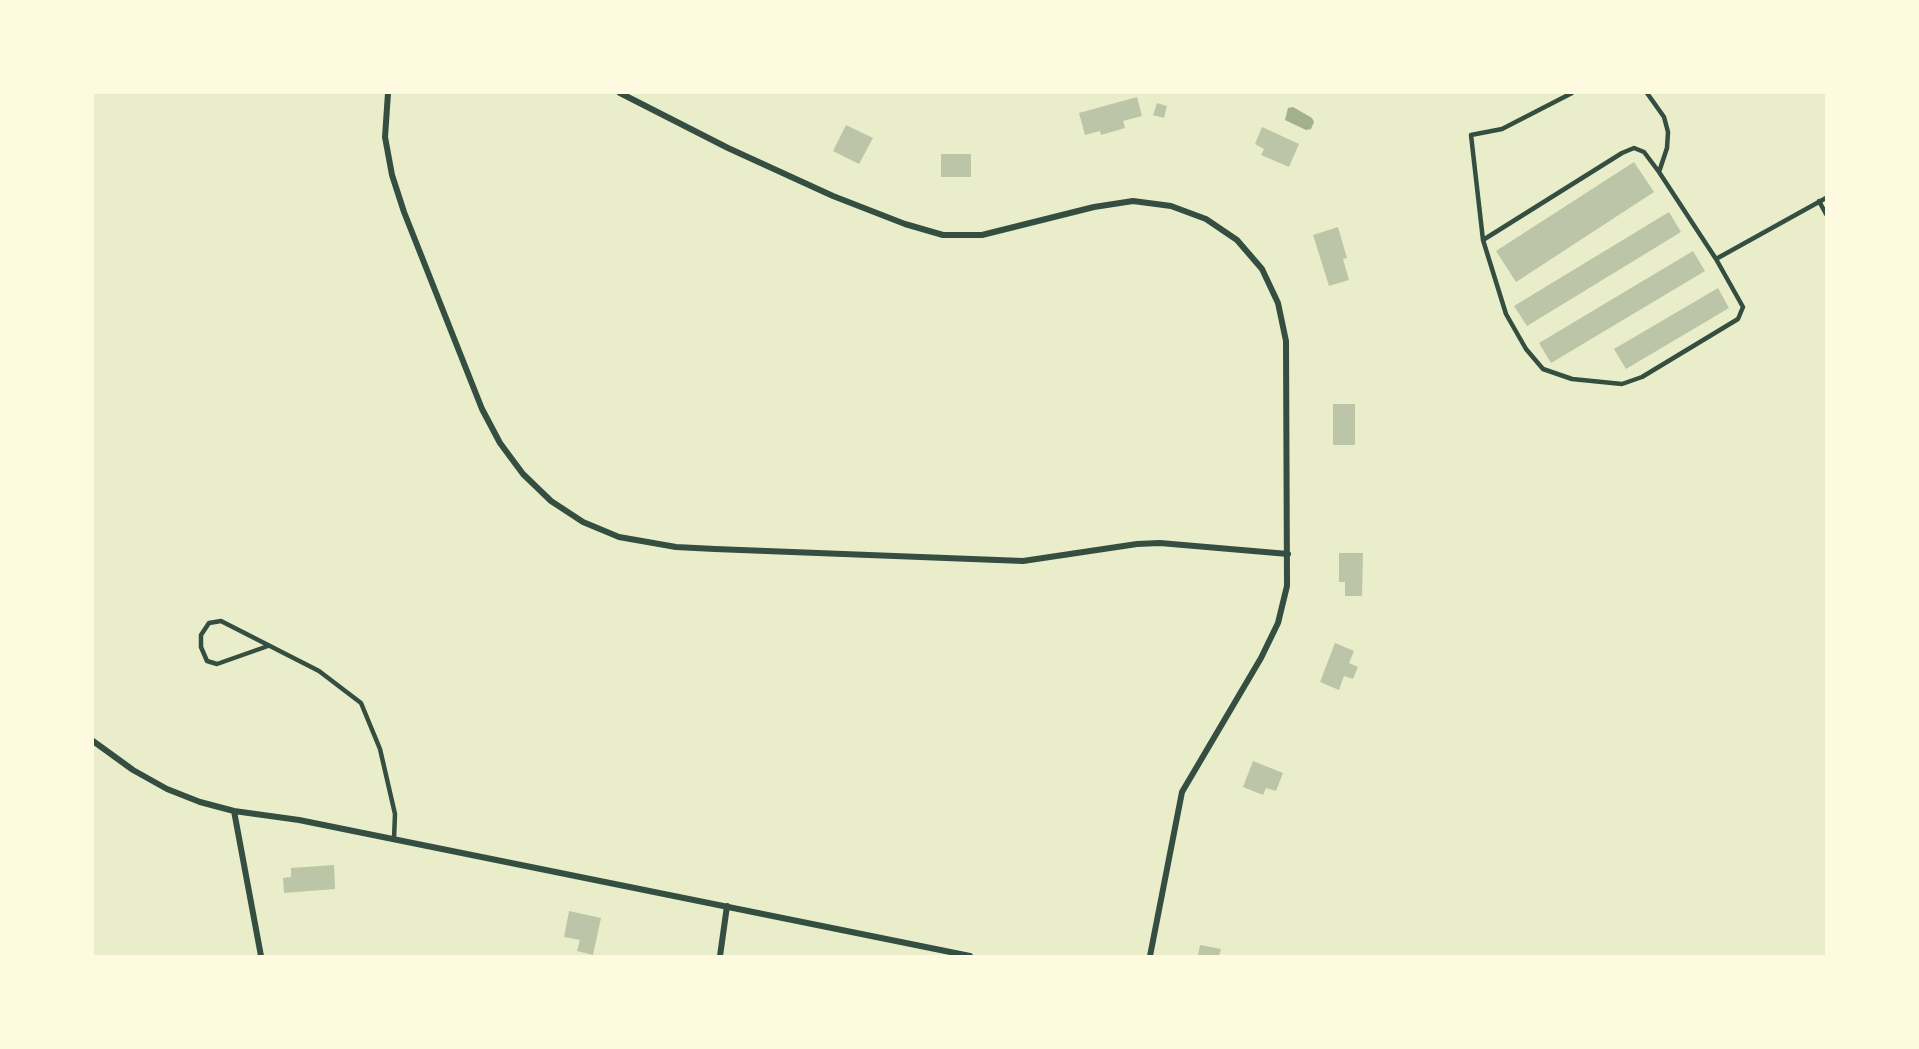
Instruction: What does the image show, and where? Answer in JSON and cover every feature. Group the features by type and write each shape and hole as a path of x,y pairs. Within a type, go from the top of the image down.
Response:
{"street":[{"path":"388,93 385,137 392,175 404,212 482,409 500,443 523,474 551,501 583,522 619,537 676,547 715,549 1023,561 1137,544 1160,543 1288,554"},
{"path":"620,93 728,148 833,196 905,224 943,235 982,235 1094,207 1132,201 1171,206 1206,219 1238,240 1262,269 1278,303 1286,340 1287,586 1278,623 1261,658 1182,792 1150,956"},
{"path":"93,741 133,770 167,789 200,802 234,811 299,820 970,956"},
{"path":"234,811 261,956"},
{"path":"720,956 727,906"}],"lane":[{"path":"1483,240 1622,153 1634,148 1644,152 1659,172 1716,259 1743,306 1738,319 1642,376 1622,384 1572,379 1543,369 1526,349 1506,314 1483,240 1471,135 1502,129 1572,93"},
{"path":"1647,93 1664,117 1668,132 1667,148 1659,172"},
{"path":"1716,259 1826,198"},
{"path":"1820,201 1826,214"},
{"path":"268,646 217,664 207,661 201,647 201,635 208,623 221,621 319,671 361,703 380,749 395,814 394,839"}],"shaded area":[{"path":"1293,107 1312,118 1314,122 1311,129 1306,130 1285,120 1288,108"}],"building":[{"path":"1137,97 1142,116 1123,121 1125,128 1101,135 1100,131 1085,135 1079,113"},
{"path":"1157,103 1167,106 1164,118 1153,115"},
{"path":"846,125 873,138 859,164 833,151"},
{"path":"1262,127 1299,144 1289,167 1261,155 1264,149 1255,144"},
{"path":"941,154 971,154 971,177 941,177"},
{"path":"1634,162 1654,192 1516,282 1496,251"},
{"path":"1669,212 1681,232 1527,326 1514,306"},
{"path":"1338,227 1347,258 1343,259 1349,280 1329,286 1313,235"},
{"path":"1693,251 1705,271 1551,363 1539,343"},
{"path":"1718,288 1729,308 1626,369 1614,349"},
{"path":"1333,404 1355,404 1355,445 1333,445"},
{"path":"1339,553 1363,553 1362,596 1345,596 1345,582 1339,582"},
{"path":"1335,643 1354,651 1349,663 1358,667 1353,679 1344,676 1339,690 1320,682"},
{"path":"1253,761 1283,773 1276,791 1266,788 1263,795 1243,787"},
{"path":"334,865 335,889 284,893 283,878 291,877 291,868"},
{"path":"569,911 601,918 593,955 577,951 580,940 564,937"},
{"path":"1200,945 1221,949 1219,956 1198,956"}]}
